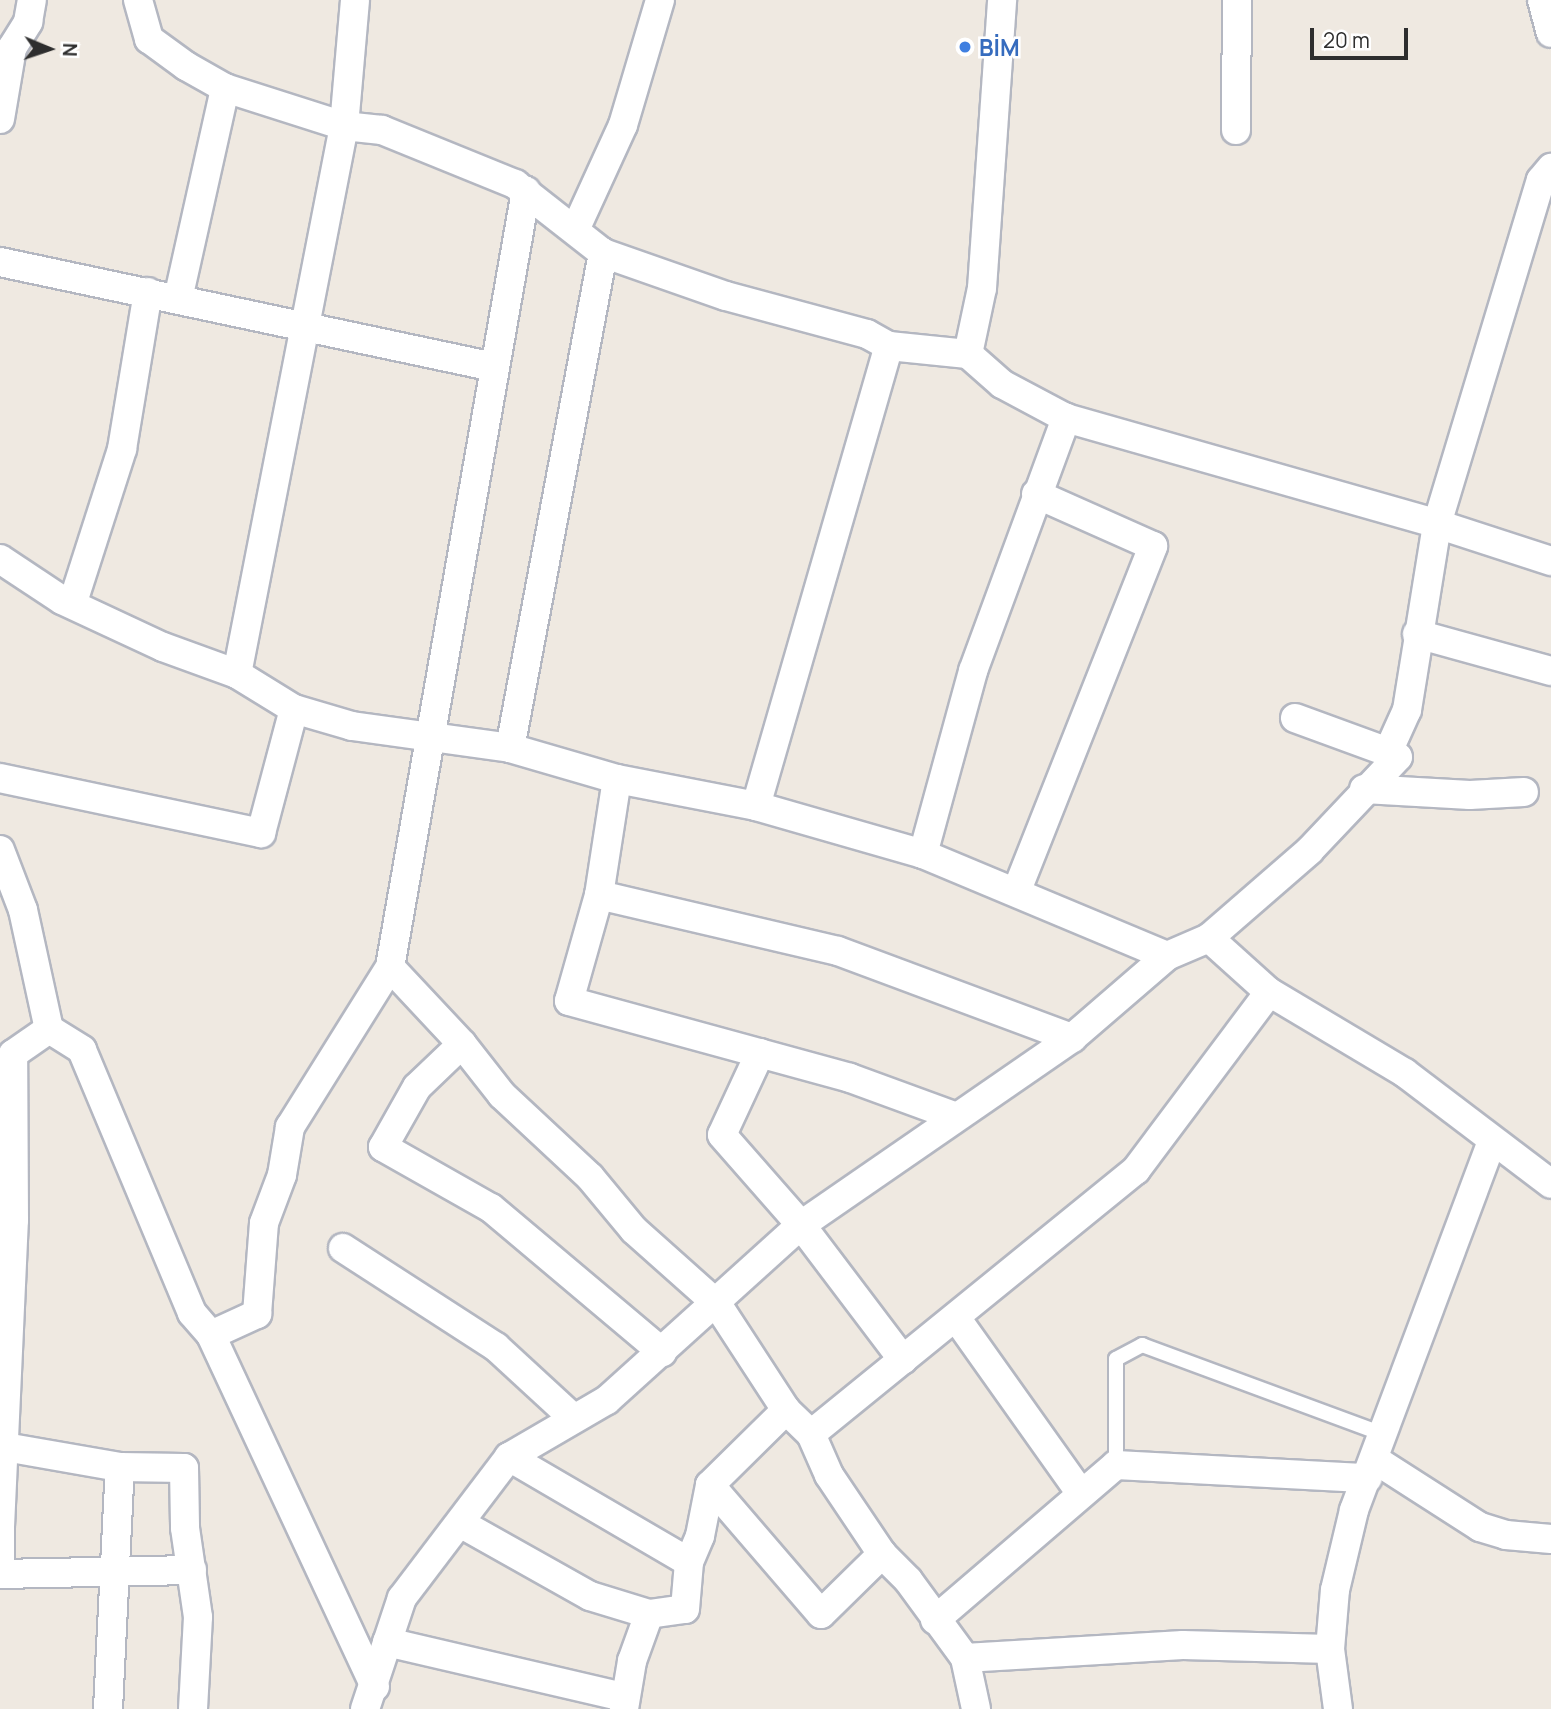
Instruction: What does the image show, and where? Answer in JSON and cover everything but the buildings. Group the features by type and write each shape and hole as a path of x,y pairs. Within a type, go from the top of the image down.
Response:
{"street":[{"path":"0,119 12,48 28,22 32,0"},
{"path":"138,0 149,39 226,88 344,126 382,130 526,191 603,253 726,296 867,334 889,346 968,354 1002,384 1066,418 1437,524 1551,561"},
{"path":"237,674 344,126 355,0"},
{"path":"575,230 623,125 660,0"},
{"path":"968,354 982,288 1002,0"},
{"path":"1236,130 1237,0"},
{"path":"1542,0 1551,33"},
{"path":"178,299 226,88"},
{"path":"1388,752 1407,710 1417,634 1437,524 1541,180 1551,168"},
{"path":"211,1335 257,1314 264,1223 282,1175 290,1127 390,967 433,738 526,191"},
{"path":"510,748 603,253"},
{"path":"0,262 494,367"},
{"path":"73,602 122,449 148,292"},
{"path":"756,806 889,346"},
{"path":"923,854 973,671 1066,418"},
{"path":"1017,891 1153,546 1036,494"},
{"path":"0,559 62,600 73,602 163,647 237,674 294,709 352,726 510,748 617,779 756,806 923,854 1017,891 1167,956"},
{"path":"1417,634 1551,671"},
{"path":"0,778 261,833 294,709"},
{"path":"370,1698 402,1598 509,1457 572,1417 607,1400 718,1304 801,1225 954,1116 1072,1038 1167,956 1209,939 1309,851 1364,789 1398,757 1295,718"},
{"path":"617,779 599,895 569,1001 850,1078 954,1116"},
{"path":"1364,789 1470,795 1524,792"},
{"path":"0,850 23,910 48,1029 82,1050 192,1314 211,1335 370,1698"},
{"path":"599,895 838,951 1072,1038"},
{"path":"1209,939 1269,992 1405,1073 1492,1141 1550,1181"},
{"path":"390,967 462,1044 502,1095 590,1177 634,1230 718,1304 786,1410 811,1434 829,1475 882,1554 908,1580 934,1620 965,1658 976,1709"},
{"path":"811,1434 957,1319 1136,1170 1269,992"},
{"path":"48,1029 7,1054 7,1219 0,1574 192,1570"},
{"path":"462,1044 417,1087 383,1147 491,1208 662,1352"},
{"path":"760,1053 722,1135 801,1225 903,1360"},
{"path":"1338,1709 1331,1649 1335,1590 1354,1510 1492,1141"},
{"path":"343,1248 496,1347 572,1417"},
{"path":"957,1319 1080,1492"},
{"path":"460,1523 590,1596 649,1614 685,1609 689,1562 699,1536 710,1485 786,1410"},
{"path":"3,1443 120,1467 184,1468 185,1528 198,1617 193,1709"},
{"path":"509,1457 689,1562"},
{"path":"934,1620 1080,1492 1116,1465 1375,1457 1480,1527 1506,1535 1551,1539"},
{"path":"108,1709 111,1572 120,1467"},
{"path":"710,1485 821,1614 882,1554"},
{"path":"387,1642 624,1703 649,1614"},
{"path":"965,1658 1183,1645 1331,1649"}],"lane":[{"path":"1116,1465 1116,1359 1142,1345 1375,1457"}],"place":[{"name":"BİM","path":"965,47"}]}
